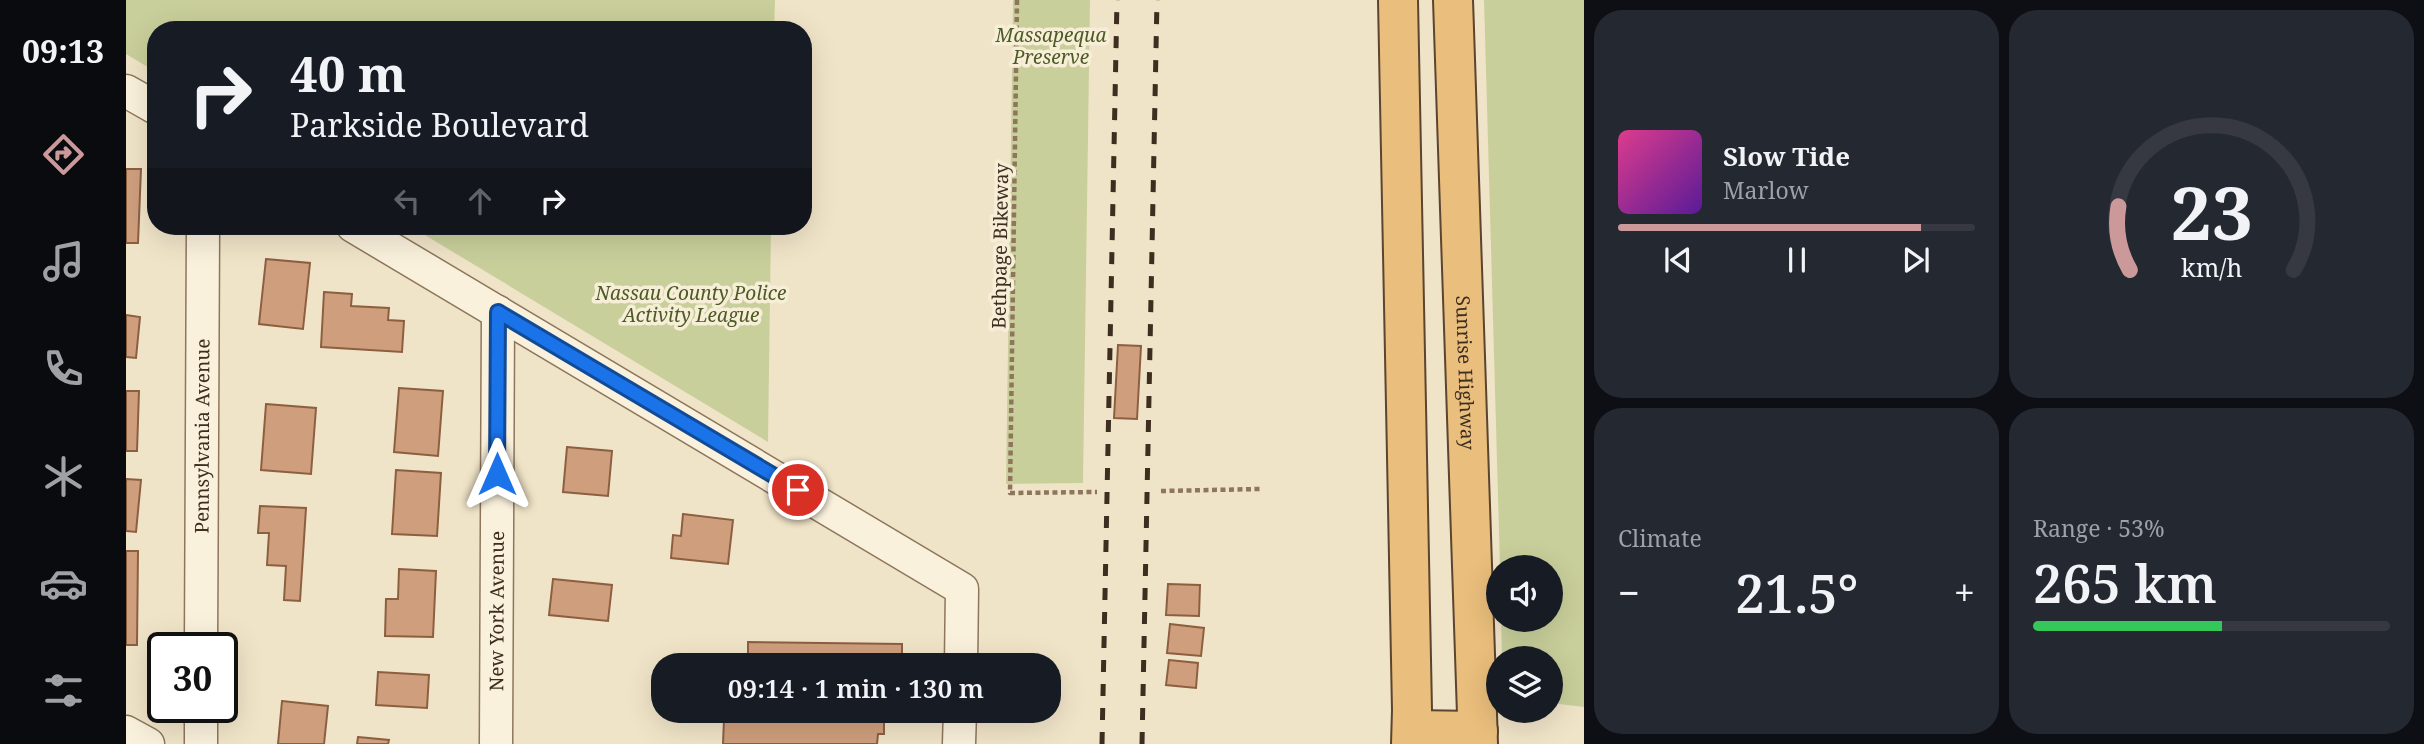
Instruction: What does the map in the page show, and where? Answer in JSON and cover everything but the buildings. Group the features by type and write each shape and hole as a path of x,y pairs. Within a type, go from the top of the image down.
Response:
{"highway":[{"path":"1398,0 1411,737 1478,737"},
{"name":"Sunrise Highway","path":"1453,0 1478,737"}],"street":[{"path":"126,91 147,103"},
{"name":"Pennsylvania Avenue","path":"201,632 203,235"},
{"path":"369,235 962,589 961,653"},
{"name":"New York Avenue","path":"496,744 498,312"},
{"path":"201,723 201,744"},
{"path":"959,744 960,723"},
{"path":"126,732 148,744"}],"path":[{"name":"Bethpage Bikeway","path":"1017,0 1010,493 1097,492"},
{"path":"1161,491 1260,489"}],"green space":[{"path":"126,0 775,0 774,21 147,21 147,67 126,54"},
{"name":"Massapequa Preserve","path":"1013,0 1090,0 1083,483 1006,484"},
{"path":"1484,0 1584,0 1584,707 1563,704 1563,646 1502,646 1501,632 1563,632 1563,555 1500,555"},
{"name":"Nassau County Police Activity League","path":"425,235 771,235 768,442"}],"railway":[{"path":"1102,744 1117,0"},
{"path":"1142,744 1157,0"}],"route":[{"path":"497,474 498,312 798,490"}]}
